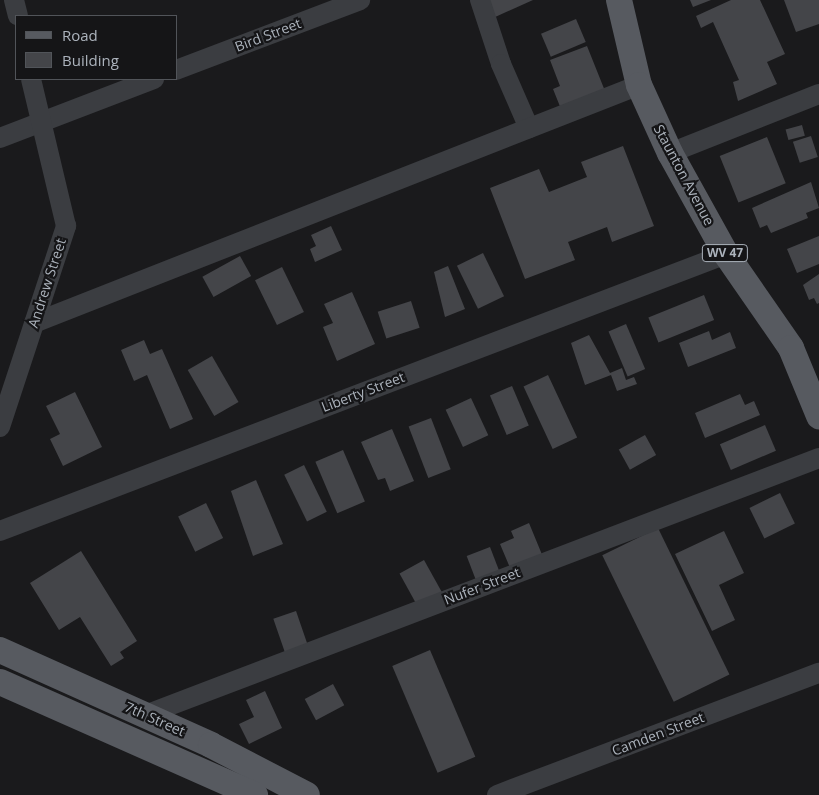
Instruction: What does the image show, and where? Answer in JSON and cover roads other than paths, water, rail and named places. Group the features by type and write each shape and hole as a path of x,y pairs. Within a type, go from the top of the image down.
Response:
{"main road":[{"name":"Staunton Avenue","path":"619,0 639,85 670,153 726,254 786,340 819,416"},
{"name":"7th Street","path":"0,650 145,715 306,795"},
{"path":"0,682 254,795"}],"street":[{"path":"14,0 18,15"},
{"name":"Bird Street","path":"178,69 360,0"},
{"path":"480,0 500,64 529,128"},
{"name":"Andrew Street","path":"0,426 66,226 31,80"},
{"path":"0,138 151,80"},
{"path":"34,323 639,85"},
{"path":"670,153 819,94"},
{"name":"Liberty Street","path":"0,531 726,254"},
{"name":"Nufer Street","path":"145,715 819,458"},
{"name":"Camden Street","path":"497,795 819,673"}]}
